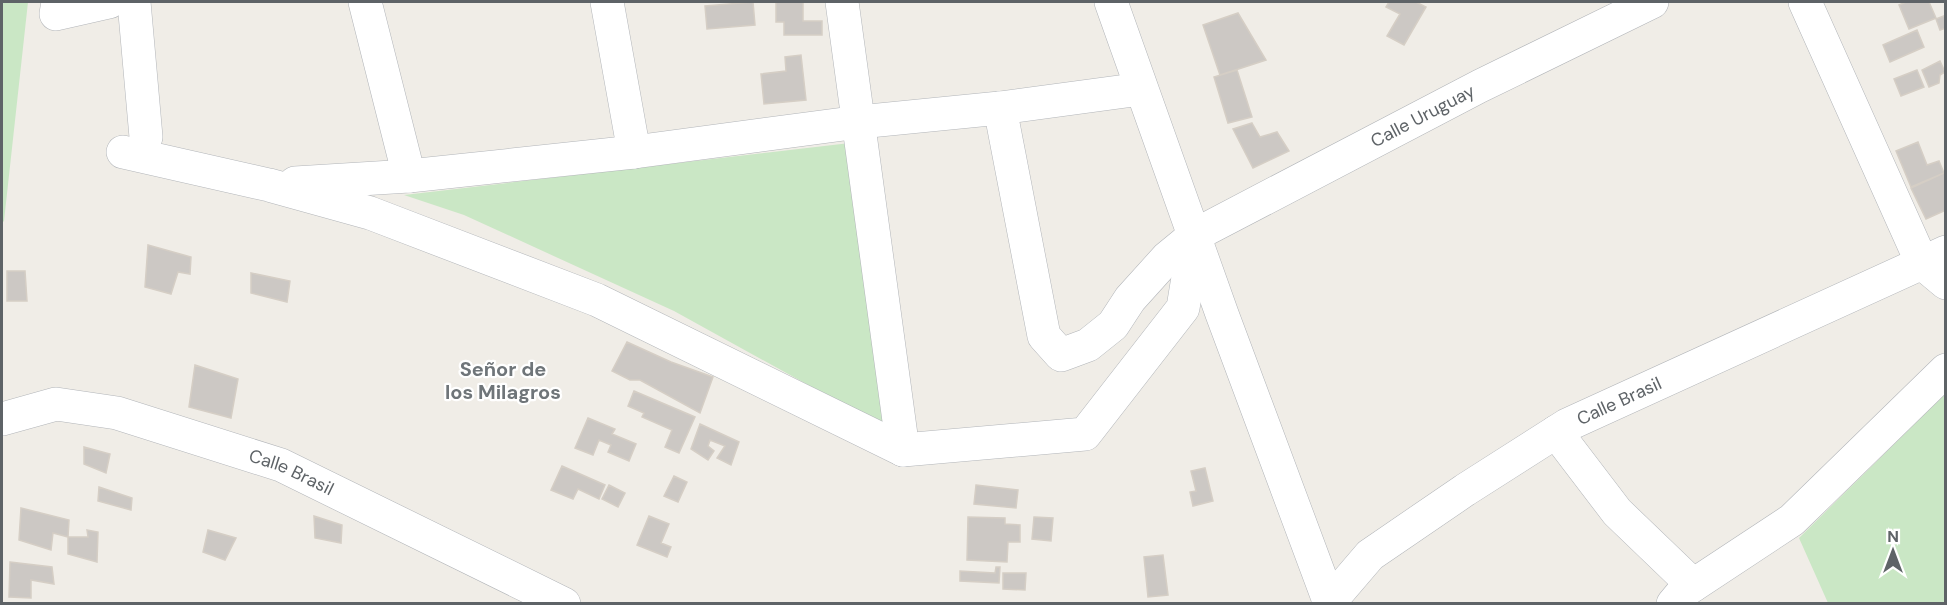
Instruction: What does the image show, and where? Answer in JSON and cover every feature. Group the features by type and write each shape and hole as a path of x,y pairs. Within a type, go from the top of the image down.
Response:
{"street":[{"path":"57,8 109,2"},
{"path":"134,2 134,145 370,213 597,300 903,450 1085,434 1183,308 1195,235"},
{"path":"365,2 409,176"},
{"path":"607,2 634,152"},
{"path":"842,2 903,450"},
{"path":"1111,2 1222,314 1329,602"},
{"name":"Calle Uruguay","path":"1000,108 1044,336 1061,355 1088,345 1113,326 1130,299 1160,266 1195,235 1480,86 1652,2"},
{"path":"1805,2 1938,266"},
{"path":"269,185 409,176 634,152 859,122 1000,108 1141,89"},
{"name":"Calle Brasil","path":"1329,602 1370,555 1465,490 1567,425 1938,266"},
{"path":"1556,432 1683,594 1792,519 1946,370"},
{"name":"Calle Brasil","path":"2,419 56,404 117,413 281,465 564,603"}],"green space":[{"path":"2,2 28,2 2,223"},
{"path":"850,143 886,428 674,311 464,215 404,195"},
{"path":"1945,394 1945,603 1828,603 1799,538"}],"building":[{"path":"753,2 755,25 707,29 705,6"},
{"path":"776,2 803,2 803,21 822,21 822,35 784,35 784,22 776,22"},
{"path":"1389,2 1416,2 1426,7 1404,45 1387,36 1400,14 1386,7"},
{"path":"1906,2 1929,2 1936,18 1909,29 1899,5"},
{"path":"1238,13 1266,60 1220,75 1203,25"},
{"path":"1946,15 1946,28 1940,30 1936,19"},
{"path":"1917,30 1924,47 1890,62 1883,45"},
{"path":"801,55 806,100 764,104 761,74 786,71 785,57"},
{"path":"1940,61 1945,72 1940,75 1939,83 1929,87 1922,70"},
{"path":"1237,70 1252,117 1228,123 1214,77"},
{"path":"1917,70 1924,87 1901,96 1894,79"},
{"path":"1252,123 1260,137 1277,132 1289,151 1253,168 1233,129"},
{"path":"1918,142 1927,165 1939,161 1944,173 1911,187 1896,151"},
{"path":"1946,172 1946,210 1926,219 1911,188"},
{"path":"148,245 191,257 190,274 178,272 171,294 145,287"},
{"path":"7,271 25,271 27,301 7,301"},
{"path":"251,273 290,281 287,302 251,293"},
{"path":"627,342 671,362 713,377 700,413 640,380 630,380 612,371"},
{"path":"195,365 238,379 231,418 189,407"},
{"path":"634,391 695,417 679,453 665,447 672,430 642,417 644,413 628,406"},
{"path":"588,418 615,429 612,434 636,444 629,461 608,452 611,445 599,440 593,455 575,448"},
{"path":"700,424 739,442 731,465 717,458 725,446 710,440 708,446 714,451 708,460 691,449"},
{"path":"84,447 110,454 106,473 84,464"},
{"path":"562,466 605,485 599,499 578,489 573,499 551,490"},
{"path":"1205,468 1213,501 1193,506 1190,492 1196,491 1191,471"},
{"path":"674,476 687,482 678,502 664,496"},
{"path":"609,485 625,493 618,507 602,499"},
{"path":"976,485 1018,490 1016,508 974,504"},
{"path":"99,487 132,498 131,510 98,501"},
{"path":"21,508 69,520 68,537 53,533 51,550 19,540"},
{"path":"314,516 342,525 341,543 315,538"},
{"path":"649,516 669,524 661,543 671,547 667,557 637,545"},
{"path":"968,517 1005,518 1005,524 1020,525 1020,542 1008,542 1007,562 967,560"},
{"path":"1034,517 1053,518 1051,541 1032,539"},
{"path":"87,530 98,532 97,562 68,554 68,537 88,537"},
{"path":"208,530 236,538 225,560 203,552"},
{"path":"1163,555 1168,595 1148,597 1144,557"},
{"path":"10,562 52,567 54,584 31,580 31,598 9,597"},
{"path":"996,567 1000,567 999,583 960,581 960,571 995,573"},
{"path":"1003,573 1026,573 1025,590 1003,589"}],"district":[{"name":"Señor de los Milagros","path":"503,380"}]}
